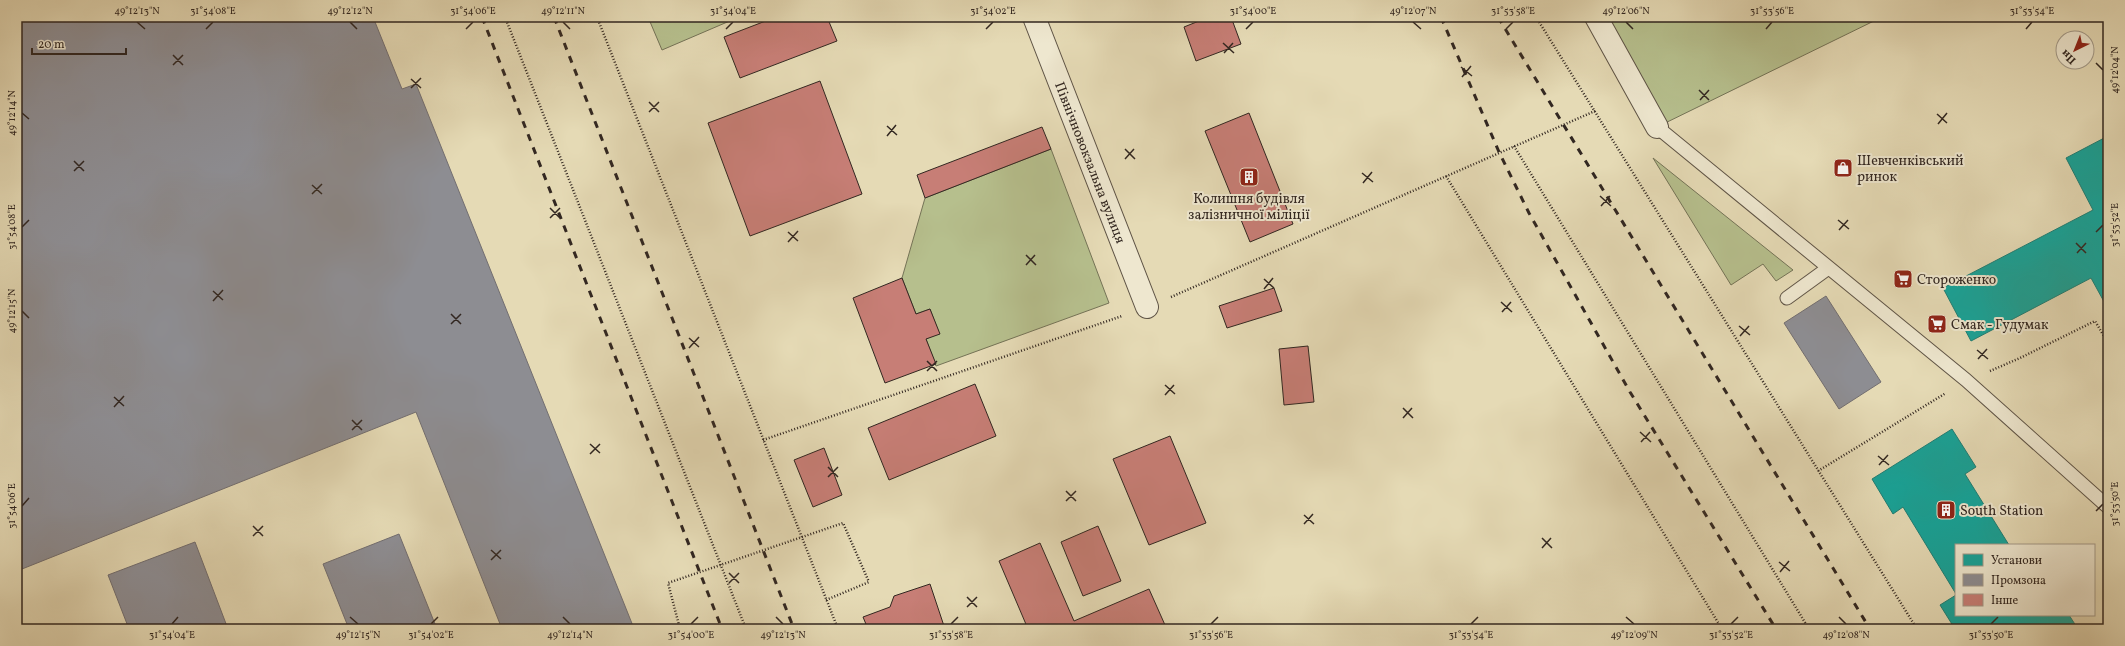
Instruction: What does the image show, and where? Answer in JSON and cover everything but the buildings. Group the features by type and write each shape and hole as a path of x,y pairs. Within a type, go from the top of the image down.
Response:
{"street":[{"name":"Північновокзальна вулиця","path":"1034,17 1147,307"},
{"path":"1596,17 1657,127"}],"lane":[{"path":"1657,127 1827,268 1966,380 2108,507"},
{"path":"1787,298 1827,268"}],"path":[{"path":"505,17 746,629"},
{"path":"597,17 838,629"},
{"path":"1536,17 1917,629"},
{"path":"763,440 1147,307 1595,111"},
{"path":"1514,146 1809,629"},
{"path":"1446,176 1722,629"},
{"path":"1818,471 1966,380 2020,358 2095,321 2108,343"},
{"path":"680,629 668,583 843,523 869,582 826,600"}],"green space":[{"path":"648,17 739,17 662,50"},
{"path":"1596,17 1880,17 1880,18 1657,127"},
{"path":"1051,149 1109,303 936,366 926,339 939,333 930,309 916,314 902,278 925,198"},
{"path":"1653,158 1793,270 1776,281 1763,264 1731,285"}],"railway":[{"path":"482,17 722,629"},
{"path":"554,17 794,629"},
{"path":"1441,17 1499,152 1529,213 1630,392 1776,629"},
{"path":"1498,17 1870,629"}],"place":[{"name":"Шевченківський ринок","path":"1843,168"},
{"name":"Колишня будівля залізничної міліції","path":"1249,177"},
{"name":"Стороженко","path":"1903,279"},
{"name":"Смак - Гудумак","path":"1937,324"},
{"name":"South Station","path":"1946,510"}]}
